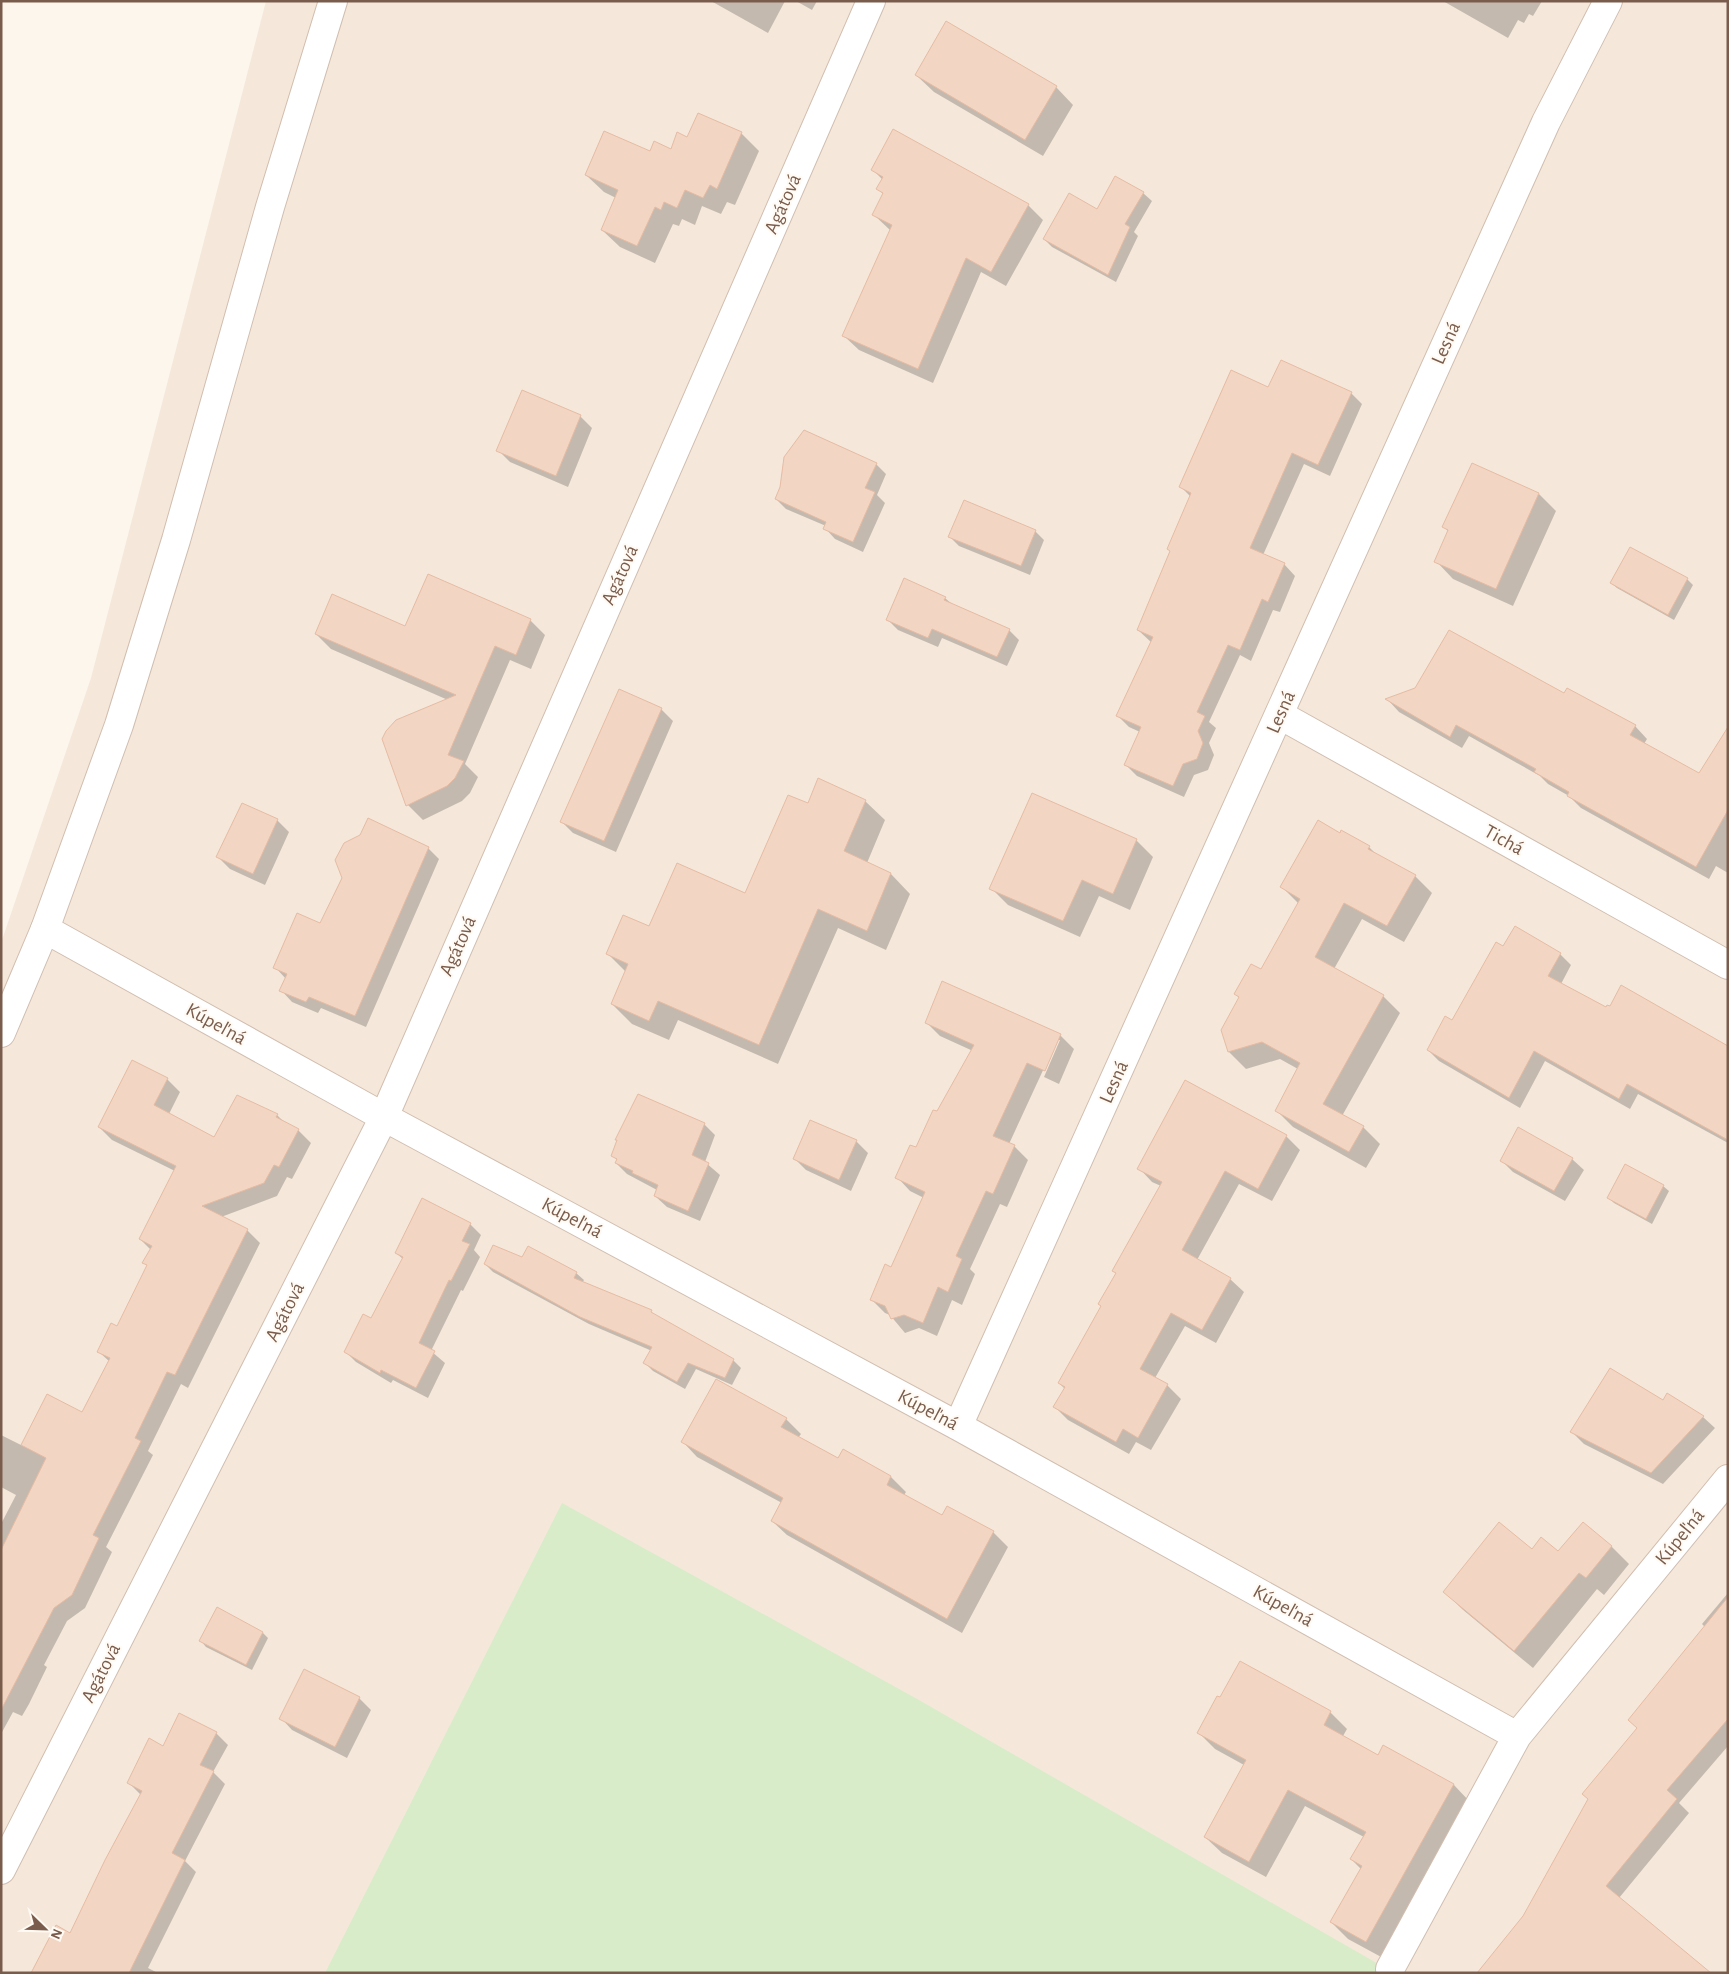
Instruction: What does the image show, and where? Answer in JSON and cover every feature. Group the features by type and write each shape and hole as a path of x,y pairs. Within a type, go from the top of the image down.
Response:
{"street":[{"path":"1,1033 45,929 116,734 176,540 270,207 333,1"},
{"name":"Agátová","path":"1,1870 384,1117 871,1"},
{"name":"Lesná","path":"958,1426 1546,122 1608,1"},
{"name":"Tichá","path":"1280,715 1728,965"},
{"name":"Kúpeľná","path":"45,929 384,1117 958,1426 1518,1736 1728,1479"},
{"path":"1390,1969 1518,1736"}],"shaded area":[{"path":"266,1 1728,1 1728,1973 1,1973 1,943 91,678"}],"green space":[{"path":"562,1503 919,1700 1394,1973 325,1973"}],"building":[{"path":"946,21 1057,86 1025,140 915,75"},
{"path":"698,113 742,132 717,189 710,185 703,198 685,190 677,208 664,202 661,210 655,207 637,246 601,230 618,190 585,175 604,131 650,151 654,141 671,149 677,132 687,137"},
{"path":"893,129 1029,204 991,272 966,258 918,369 842,336 892,225 872,215 883,193 876,189 883,177 871,170"},
{"path":"1115,176 1144,192 1125,224 1130,227 1108,275 1043,239 1069,193 1097,209"},
{"path":"1281,360 1352,392 1318,465 1292,453 1250,548 1285,563 1268,602 1262,599 1240,650 1228,645 1197,712 1205,716 1198,731 1203,743 1197,759 1183,764 1173,786 1124,765 1141,727 1116,716 1153,637 1137,630 1170,551 1167,549 1191,493 1179,487 1231,370 1268,387"},
{"path":"522,390 581,415 556,476 496,451"},
{"path":"804,430 877,463 865,488 875,492 853,542 823,529 826,522 775,499 780,487 784,457"},
{"path":"1472,463 1539,493 1496,589 1434,562 1448,530 1442,527"},
{"path":"964,500 1036,530 1021,566 948,537"},
{"path":"1630,547 1688,578 1668,615 1610,583"},
{"path":"428,574 531,619 516,655 495,646 448,755 464,761 455,778 447,786 406,806 382,739 386,731 396,720 456,695 315,634 332,594 405,626"},
{"path":"904,578 946,597 944,600 1010,629 997,657 932,629 928,638 886,620"},
{"path":"1449,630 1564,693 1567,688 1636,725 1630,735 1699,773 1728,727 1728,810 1696,867 1567,796 1569,792 1534,772 1536,769 1456,725 1450,737 1385,699 1415,688"},
{"path":"619,689 662,708 604,841 560,822"},
{"path":"818,778 866,800 844,851 891,873 867,931 818,909 759,1045 658,1001 649,1021 611,1004 628,964 606,954 623,915 649,926 677,863 745,893 788,795 808,803"},
{"path":"1032,793 1137,839 1113,894 1082,880 1063,921 989,889"},
{"path":"242,803 278,819 253,874 216,857"},
{"path":"368,818 429,847 355,1016 309,997 306,1002 279,991 287,974 273,968 297,913 320,923 342,878 335,860 344,843 360,835"},
{"path":"1318,820 1340,833 1341,830 1370,846 1368,849 1416,875 1387,926 1344,903 1315,957 1384,995 1323,1104 1364,1126 1349,1152 1275,1111 1300,1063 1262,1042 1228,1052 1221,1030 1239,997 1234,994 1251,964 1261,969 1300,899 1280,887"},
{"path":"1515,926 1561,953 1548,976 1606,1007 1607,1005 1610,1006 1621,985 1728,1046 1728,1140 1627,1084 1619,1099 1534,1051 1509,1098 1427,1050 1445,1016 1452,1020 1496,942 1503,946"},
{"path":"942,981 1061,1034 1045,1071 1027,1063 993,1136 1015,1145 993,1194 986,1191 956,1256 962,1259 948,1292 938,1287 923,1323 904,1315 891,1319 885,1306 870,1300 885,1264 891,1267 925,1192 895,1178 910,1145 916,1147 933,1110 937,1111 974,1045 925,1023"},
{"path":"132,1060 168,1078 154,1105 214,1137 237,1095 278,1114 276,1117 299,1129 279,1167 274,1165 264,1183 202,1206 248,1229 175,1375 167,1372 135,1438 141,1441 93,1535 99,1538 72,1595 54,1608 1,1710 1,1550 46,1458 21,1445 47,1394 82,1412 110,1358 97,1352 111,1323 117,1326 147,1265 142,1263 152,1246 139,1239 176,1166 98,1127"},
{"path":"1185,1080 1287,1135 1258,1189 1225,1171 1182,1250 1231,1278 1202,1330 1171,1313 1140,1369 1168,1384 1138,1438 1123,1429 1116,1442 1053,1407 1065,1387 1058,1383 1101,1306 1098,1304 1116,1273 1112,1271 1162,1182 1137,1169"},
{"path":"638,1094 705,1123 692,1155 709,1163 688,1211 654,1196 658,1185 615,1163 617,1159 611,1156 617,1140 615,1140"},
{"path":"810,1120 857,1140 839,1180 793,1159"},
{"path":"1518,1127 1573,1158 1554,1191 1500,1161"},
{"path":"1625,1164 1664,1185 1646,1219 1607,1198"},
{"path":"422,1198 471,1223 462,1241 470,1244 451,1281 449,1280 419,1343 435,1351 416,1388 381,1370 380,1373 344,1352 363,1314 371,1318 403,1257 395,1253"},
{"path":"493,1245 522,1257 528,1246 577,1272 574,1278 652,1310 651,1312 734,1359 725,1378 688,1363 677,1382 643,1363 652,1347 580,1317 484,1264"},
{"path":"1610,1368 1663,1400 1667,1393 1704,1416 1651,1473 1570,1432"},
{"path":"716,1379 787,1418 781,1427 838,1458 843,1449 891,1476 887,1485 942,1515 947,1506 994,1531 947,1619 771,1521 783,1498 681,1442"},
{"path":"1499,1522 1532,1549 1541,1537 1558,1551 1583,1522 1612,1546 1586,1578 1579,1573 1514,1651 1443,1592"},
{"path":"1728,1597 1728,1719 1667,1790 1677,1799 1606,1886 1711,1973 1477,1973 1523,1916 1588,1799 1582,1794 1637,1728 1628,1720"},
{"path":"217,1607 263,1632 246,1665 199,1641"},
{"path":"1240,1661 1331,1711 1324,1725 1378,1755 1383,1745 1454,1784 1366,1942 1330,1922 1362,1866 1350,1859 1366,1832 1288,1790 1249,1862 1204,1837 1246,1760 1197,1733 1217,1696 1220,1697"},
{"path":"304,1669 360,1697 335,1747 279,1719"},
{"path":"179,1713 217,1732 200,1765 214,1771 172,1853 185,1860 129,1973 31,1973 56,1925 70,1933 105,1860 142,1791 127,1783 149,1738 163,1746"}]}
